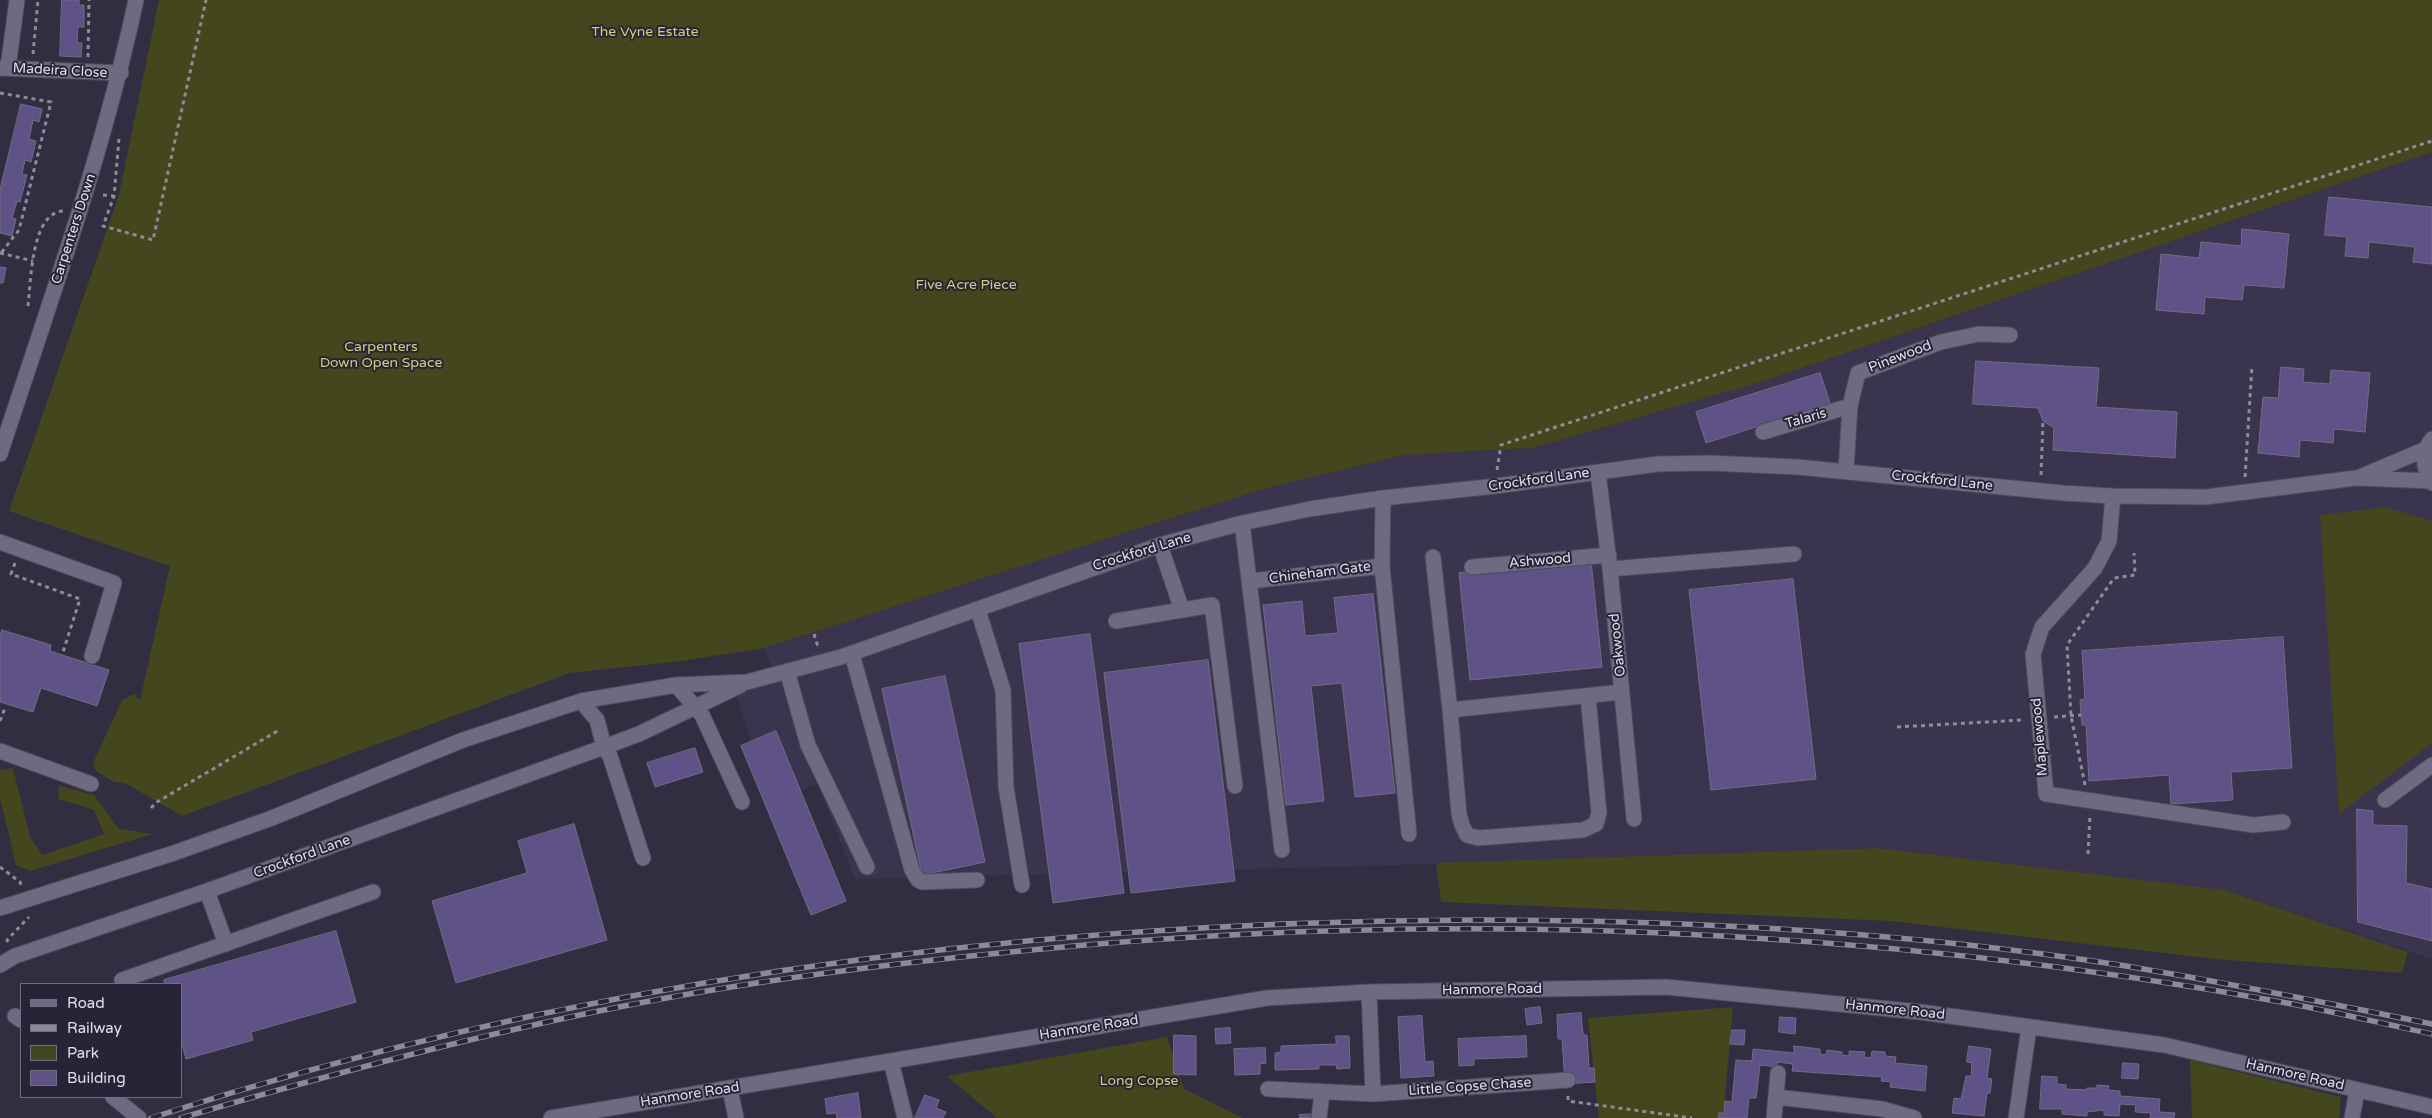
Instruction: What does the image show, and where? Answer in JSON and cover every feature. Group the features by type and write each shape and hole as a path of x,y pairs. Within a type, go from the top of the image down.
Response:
{"street":[{"path":"4,68 17,0"},
{"name":"Carpenters Down","path":"0,454 97,158 121,73 136,0"},
{"name":"Madeira Close","path":"4,68 121,73"},
{"name":"Pinewood","path":"1846,471 1850,406 1858,373 1941,342 1979,334 2010,334"},
{"name":"Talaris","path":"1763,432 1850,406"},
{"path":"2429,444 2424,462 2432,482"},
{"name":"Crockford Lane","path":"2356,478 2429,444"},
{"name":"Crockford Lane","path":"0,965 14,956 206,891 639,734 747,682 852,654 1082,571 1160,545 1242,523 1383,498 1496,486 1658,464 1709,462 1846,471 2040,491 2113,496 2206,497 2356,478 2432,482"},
{"name":"Oakwood","path":"1598,472 1609,562 1634,819"},
{"name":"Maplewood","path":"2113,496 2110,541 2095,568 2042,627 2033,654 2046,794 2253,825 2283,822"},
{"name":"Chineham Gate","path":"1242,523 1251,581 1382,566 1383,498"},
{"path":"0,542 114,583 92,656"},
{"path":"1160,545 1182,610"},
{"name":"Ashwood","path":"1472,568 1794,554"},
{"path":"1433,557 1450,710 1459,814 1467,835 1478,838 1583,830 1596,824 1599,813 1588,696"},
{"path":"1382,566 1409,834"},
{"path":"1251,581 1282,850"},
{"path":"1116,621 1212,605 1235,786"},
{"path":"978,610 1003,690 1006,788 1022,885"},
{"path":"852,654 912,870 918,880 928,883 977,880"},
{"path":"787,671 808,745 867,867"},
{"name":"Crockford Lane","path":"0,908 263,821 463,740 581,701 676,685 747,682"},
{"path":"676,685 702,714 742,802"},
{"path":"1450,710 1622,692"},
{"path":"581,701 597,720 604,747 610,756 642,858"},
{"path":"0,751 91,784"},
{"path":"2385,800 2432,766"},
{"path":"206,891 226,944"},
{"path":"122,980 373,892"},
{"name":"Hanmore Road","path":"551,1118 1267,998 1369,992 1666,987 1920,1012 2164,1045 2432,1107"},
{"path":"1369,992 1373,1094"},
{"path":"2016,1118 2029,1027"},
{"path":"890,1061 905,1118"},
{"path":"1774,1118 1778,1073"},
{"name":"Little Copse Chase","path":"1268,1089 1373,1094 1568,1080"},
{"path":"730,1089 736,1118"},
{"path":"2352,1118 2357,1090"},
{"path":"1319,1118 1322,1093"},
{"path":"114,1098 139,1118"},
{"path":"1776,1098 1882,1109 1914,1118"}],"path":[{"path":"32,62 38,0"},
{"path":"88,67 89,0"},
{"path":"119,131 119,153 114,196 103,226 153,240 206,0"},
{"path":"0,93 50,102 19,230 0,253 33,261"},
{"path":"1496,486 1501,445 2432,141"},
{"path":"103,195 114,196"},
{"path":"28,306 33,261 39,233 48,216 59,210 68,211"},
{"path":"2244,492 2252,366"},
{"path":"2040,491 2043,422"},
{"path":"2071,716 2067,645 2114,578 2135,575 2134,553"},
{"path":"16,560 11,574 80,599 62,656"},
{"path":"814,634 818,649"},
{"path":"0,721 5,708"},
{"path":"1897,727 1996,723 2081,715"},
{"path":"151,808 157,802 279,730"},
{"path":"0,866 20,882 30,915 7,940 14,956"},
{"path":"1568,1080 1568,1101 1692,1118"}],"shaded area":[{"path":"2432,152 2432,959 2230,892 1878,848 1368,866 855,879 818,784 770,800 736,695 777,681 764,648 1263,489 1404,455 1533,448 1764,381"}],"green space":[{"name":"Five Acre Piece","path":"159,0 2432,0 2432,152 1764,381 1533,448 1404,455 1263,489 764,648 682,661 570,673 182,816 125,783 114,782 96,771 93,763 122,700 134,694 140,700 170,566 9,511 119,195"},
{"path":"2385,507 2432,521 2432,743 2339,814 2320,515"},
{"path":"13,768 30,837 42,855 104,834 94,810 58,799 59,786 94,795 119,829 153,834 30,871 16,865 0,798 0,770"},
{"path":"1878,848 2224,890 2408,952 2402,973 2215,959 1891,921 1441,902 1436,863"},
{"path":"1733,1007 1723,1118 1599,1118 1588,1018"},
{"name":"Long Copse","path":"1167,1037 1184,1089 1243,1118 997,1118 947,1076"},
{"path":"2190,1060 2341,1097 2339,1118 2192,1118"}],"building":[{"path":"62,0 79,0 79,5 84,5 84,27 78,27 77,43 82,43 81,57 60,56"},
{"path":"21,104 42,109 39,122 33,120 29,139 36,141 31,162 25,160 22,174 27,175 20,202 17,201 12,218 16,219 12,236 0,233 0,190"},
{"path":"2329,197 2432,207 2432,264 2413,262 2415,247 2369,242 2368,258 2345,256 2347,237 2325,235"},
{"path":"2242,229 2289,234 2284,288 2244,285 2242,300 2205,297 2204,314 2156,310 2161,254 2199,258 2201,242 2241,246"},
{"path":"0,267 6,268 3,283 0,283"},
{"path":"1976,361 2099,368 2096,407 2177,412 2175,458 2053,450 2054,428 2043,421 2038,408 1973,404"},
{"path":"2281,367 2304,369 2303,382 2330,384 2331,370 2370,373 2365,432 2334,429 2333,443 2300,440 2299,457 2258,453 2263,397 2278,398"},
{"path":"1820,373 1830,403 1706,443 1696,412"},
{"path":"1591,560 1602,667 1470,680 1459,573"},
{"path":"1793,579 1816,779 1711,790 1689,590"},
{"path":"1373,594 1395,793 1355,797 1342,683 1311,686 1324,801 1286,805 1263,605 1302,601 1305,636 1338,633 1334,598"},
{"path":"2,630 51,645 50,651 109,670 97,706 41,688 33,712 0,702 0,637"},
{"path":"1090,634 1124,893 1053,903 1019,644"},
{"path":"2283,637 2292,768 2231,772 2233,800 2171,804 2169,775 2089,781 2086,725 2082,725 2080,700 2085,699 2082,651"},
{"path":"1208,660 1235,881 1131,893 1104,673"},
{"path":"945,676 985,862 922,875 882,689"},
{"path":"776,731 846,901 811,915 741,746"},
{"path":"695,748 703,772 655,787 647,763"},
{"path":"2357,809 2373,811 2373,825 2407,826 2406,883 2432,889 2432,941 2358,922"},
{"path":"574,824 607,940 456,983 432,901 527,873 518,841"},
{"path":"336,931 356,1002 251,1032 253,1040 186,1059 182,1044 182,983 165,983 164,980"},
{"path":"1540,1007 1542,1023 1527,1025 1525,1009"},
{"path":"1581,1013 1583,1035 1587,1035 1589,1068 1594,1068 1595,1082 1565,1084 1562,1039 1558,1039 1557,1015"},
{"path":"1422,1016 1425,1062 1433,1061 1434,1076 1401,1078 1398,1017"},
{"path":"1780,1017 1796,1018 1795,1034 1779,1032"},
{"path":"1230,1028 1231,1043 1216,1044 1215,1029"},
{"path":"1732,1030 1745,1030 1744,1045 1730,1044"},
{"path":"1174,1035 1196,1036 1196,1075 1174,1074"},
{"path":"1336,1036 1349,1036 1350,1068 1337,1069 1336,1065 1319,1065 1319,1069 1275,1070 1275,1053 1281,1052 1281,1046 1336,1044"},
{"path":"1526,1036 1527,1057 1474,1059 1474,1065 1459,1066 1458,1039"},
{"path":"1794,1046 1820,1049 1820,1054 1826,1055 1827,1050 1842,1052 1842,1055 1849,1056 1849,1051 1865,1052 1864,1057 1871,1058 1872,1051 1885,1052 1885,1056 1896,1057 1895,1063 1927,1066 1925,1091 1890,1087 1891,1082 1881,1081 1882,1077 1792,1071 1793,1064 1777,1062 1777,1067 1760,1065 1756,1098 1749,1098 1747,1118 1718,1118 1719,1113 1724,1113 1725,1101 1732,1102 1736,1060 1752,1061 1753,1049 1794,1053"},
{"path":"1969,1046 1991,1049 1987,1078 1992,1079 1990,1093 1987,1093 1984,1116 1952,1113 1954,1098 1961,1099 1966,1076 1971,1076 1972,1063 1967,1062"},
{"path":"1265,1048 1266,1063 1260,1064 1260,1074 1235,1075 1234,1049"},
{"path":"2123,1063 2139,1064 2138,1079 2122,1078"},
{"path":"2042,1076 2057,1077 2057,1084 2066,1085 2066,1089 2086,1090 2087,1088 2097,1088 2097,1085 2109,1086 2108,1090 2120,1091 2120,1096 2160,1099 2159,1112 2175,1113 2174,1118 2150,1118 2151,1113 2135,1112 2136,1105 2120,1104 2119,1116 2104,1115 2104,1110 2087,1112 2087,1116 2062,1114 2062,1109 2040,1109"},
{"path":"858,1093 861,1118 837,1118 836,1113 827,1114 825,1099"},
{"path":"925,1095 939,1100 936,1108 946,1112 943,1118 915,1118"},
{"path":"1316,1114 1317,1118 1300,1118 1299,1115"}],"railway":[{"path":"151,1118 312,1070 475,1029 640,995 806,967 973,946 1141,932 1309,923 1477,920 1636,922 1716,925 1876,936 2035,953 2113,964 2233,985 2432,1024"},
{"path":"181,1118 342,1072 451,1044 559,1019 664,998 868,968 1021,951 1179,938 1338,931 1497,929 1656,933 1814,942 1973,957 2130,977 2287,1003 2432,1034"}],"park label":[{"name":"The Vyne Estate","path":"645,32"},
{"name":"Carpenters Down Open Space","path":"381,356"}]}
